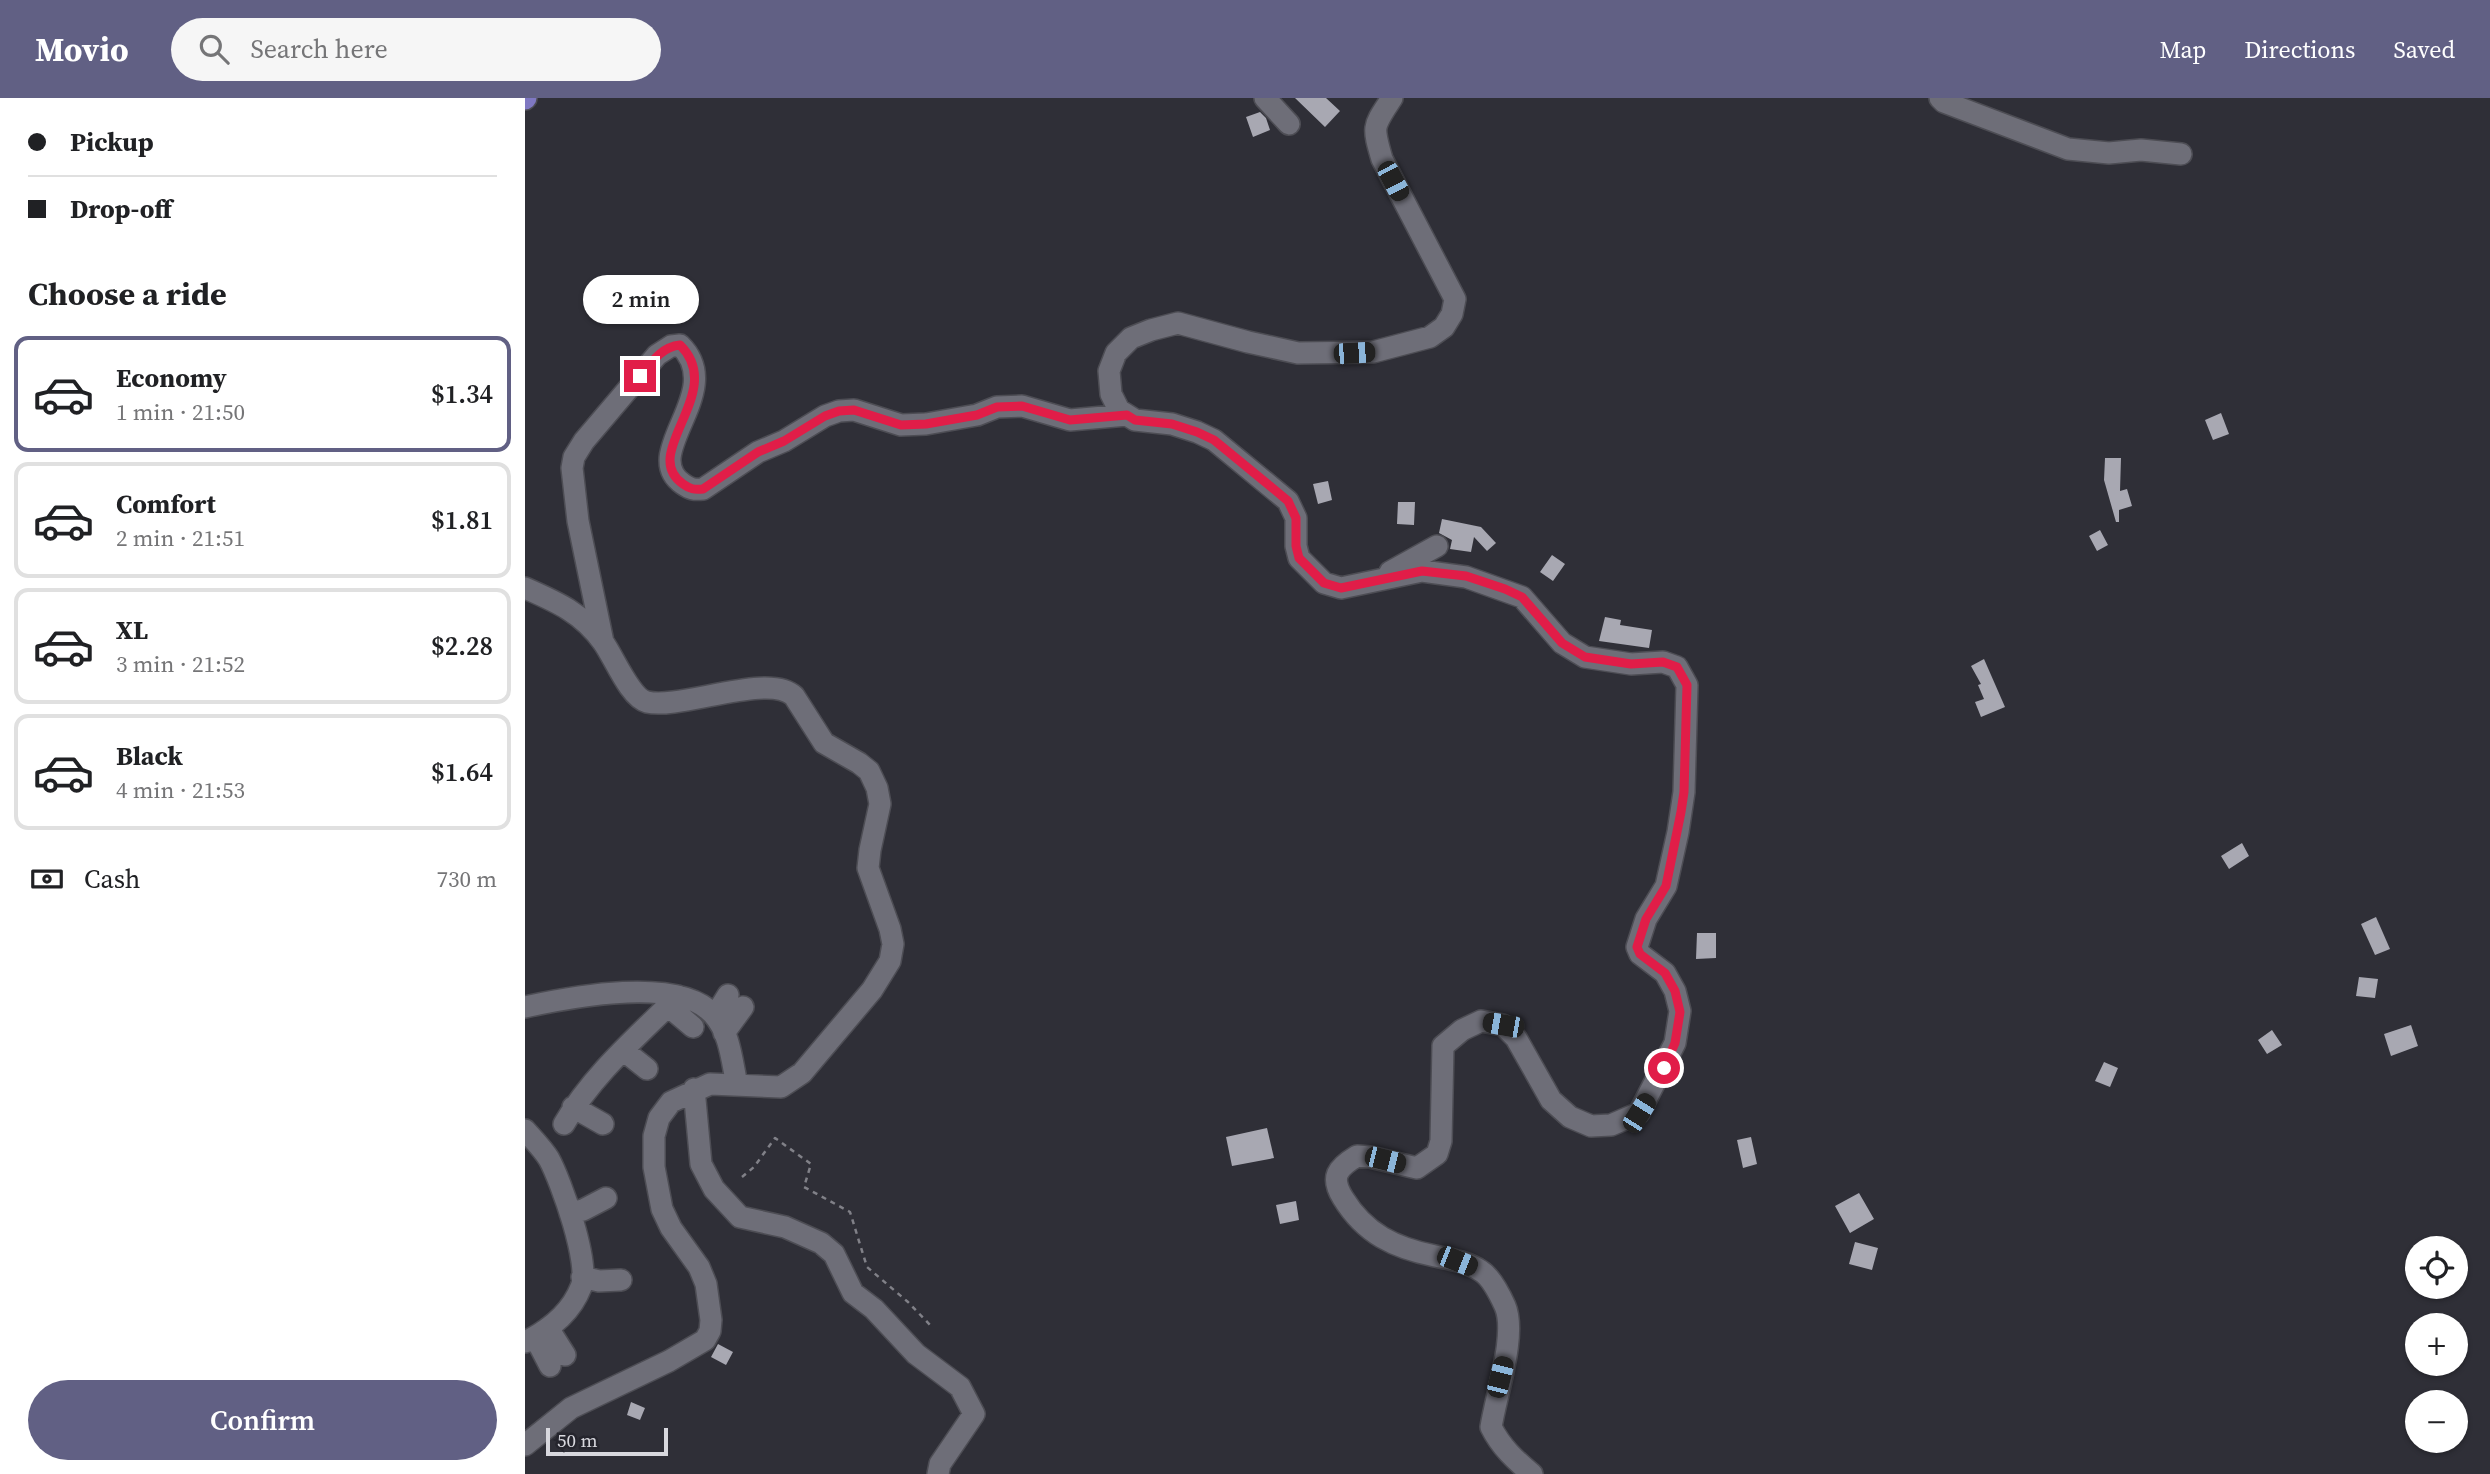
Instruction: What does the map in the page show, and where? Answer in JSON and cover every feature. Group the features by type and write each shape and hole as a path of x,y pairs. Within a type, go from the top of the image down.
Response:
{"street":[{"path":"1265,98 1289,124"},
{"path":"1392,98 1375,122 1376,139 1382,159 1455,299 1452,314 1444,327 1430,337 1373,352 1335,354 1298,353 1178,323 1131,338 1115,354 1109,371 1111,394 1119,410 1135,420 1172,424 1214,440 1288,501 1296,518 1299,558 1324,583 1341,588 1422,571 1466,576 1522,597 1562,643 1585,657 1631,664 1663,662 1677,667 1687,685 1684,792 1678,832 1666,886 1646,919 1637,947 1640,954 1665,973 1675,991 1680,1012 1675,1043 1639,1113 1611,1125 1591,1126 1570,1117 1551,1100 1516,1038 1503,1025 1481,1021 1462,1030 1443,1046 1441,1141 1437,1154 1417,1168 1357,1156 1343,1167 1335,1179 1336,1187 1351,1211 1374,1234 1411,1252 1457,1261 1482,1271 1506,1307 1510,1330 1492,1427 1510,1474"},
{"path":"1940,98 1944,102 2068,149 2109,153 2141,150 2181,154"},
{"path":"603,642 578,521 572,468 574,457 584,441 657,355 671,346 680,345 687,352 694,379 692,399 670,452 669,465 675,478 694,490 703,489 758,452 839,411 854,410 901,425 926,424 977,415 997,407 1022,406 1070,420 1127,415"},
{"path":"1376,580 1437,546"},
{"path":"525,588 564,605 588,625 603,642 632,690 643,702 656,704 765,689 789,691 824,743 869,771 877,788 880,804 868,868 893,944 890,961 871,990 802,1073 781,1087 710,1084 694,1089 671,1102 659,1118 654,1136 654,1167 667,1218 699,1268 706,1284 710,1331 705,1340 669,1361 571,1408 525,1445"},
{"path":"525,1007 573,996 658,992 687,996 720,1024 737,1085"},
{"path":"687,996 693,1027"},
{"path":"603,1124 569,1115 623,1050 687,996"},
{"path":"720,1024 735,1001"},
{"path":"623,1050 647,1069"},
{"path":"694,1089 701,1164 714,1189 740,1217 785,1227 821,1243 834,1254 853,1293 874,1309 916,1354 960,1387 974,1414 940,1464 938,1474"},
{"path":"525,1130 548,1158 578,1233 583,1285 566,1313 536,1336 558,1360"},
{"path":"570,1213 583,1210 606,1198"},
{"path":"582,1277 599,1281 621,1280"},
{"path":"1498,1440 1531,1474"}],"path":[{"path":"742,1177 754,1167 775,1138 811,1164 804,1187 850,1212 867,1267 932,1327"}],"building":[{"path":"1295,98 1326,98 1340,111 1325,127"},
{"path":"1260,112 1266,118 1270,130 1253,137 1246,117"},
{"path":"2221,413 2229,434 2213,440 2205,420"},
{"path":"2105,458 2121,458 2120,491 2127,489 2132,506 2119,510 2119,522 2116,522 2104,480"},
{"path":"1328,481 1332,500 1318,504 1313,484"},
{"path":"1398,502 1415,502 1414,525 1397,524"},
{"path":"1442,519 1481,527 1496,543 1487,551 1474,537 1471,552 1450,549 1452,540 1439,533"},
{"path":"2100,530 2108,545 2097,551 2089,536"},
{"path":"1552,555 1565,564 1553,581 1540,572"},
{"path":"1605,617 1621,620 1620,625 1652,630 1649,648 1599,641"},
{"path":"1984,659 2005,707 1981,717 1975,702 1984,699 1978,685 1981,684 1971,666"},
{"path":"2242,843 2249,856 2229,869 2221,856"},
{"path":"2376,917 2390,949 2375,955 2361,924"},
{"path":"1697,933 1716,933 1716,958 1696,959"},
{"path":"2359,977 2378,979 2375,998 2356,996"},
{"path":"2411,1025 2418,1046 2391,1056 2384,1034"},
{"path":"2272,1030 2282,1045 2267,1054 2258,1040"},
{"path":"2104,1062 2118,1068 2110,1087 2095,1081"},
{"path":"1267,1128 1274,1158 1232,1166 1226,1137"},
{"path":"1751,1137 1757,1164 1743,1168 1737,1140"},
{"path":"1859,1193 1874,1219 1850,1233 1835,1206"},
{"path":"1296,1201 1299,1220 1280,1224 1276,1205"},
{"path":"1855,1242 1878,1248 1872,1270 1849,1264"},
{"path":"718,1344 733,1352 726,1365 711,1357"},
{"path":"631,1402 645,1408 640,1420 627,1415"}],"route":[{"path":"640,376 657,355 671,346 680,345 687,352 694,379 692,399 670,452 669,465 675,478 694,490 703,489 758,452 839,411 854,410 901,425 926,424 977,415 997,407 1022,406 1070,420 1127,415 1135,420 1172,424 1214,440 1288,501 1296,518 1299,558 1310,572 1324,583 1341,588 1422,571 1466,576 1522,597 1562,643 1585,657 1631,664 1663,662 1677,667 1687,685 1684,792 1666,886 1646,919 1637,947 1640,954 1665,973 1675,991 1680,1012 1675,1043 1664,1068"}]}
